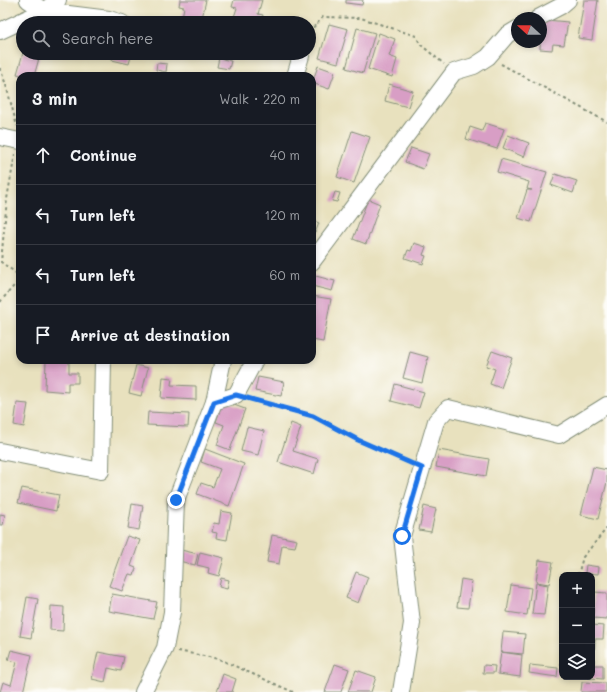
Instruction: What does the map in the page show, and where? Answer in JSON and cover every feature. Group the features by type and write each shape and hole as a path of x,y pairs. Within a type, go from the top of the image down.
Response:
{"street":[{"path":"28,0 44,11 85,16"},
{"path":"33,16 44,11 58,0"},
{"path":"547,13 561,6 568,0"},
{"path":"0,31 16,24"},
{"path":"316,252 454,72 474,66 488,57 507,35 511,33"},
{"path":"296,72 300,60"},
{"path":"0,137 16,140"},
{"path":"0,451 101,471 103,364"},
{"path":"143,692 165,648 172,612 176,500 214,402 222,364"},
{"path":"214,402 236,395 253,364"},
{"path":"401,692 412,623 402,536 436,421 448,408 559,435 607,405"}],"path":[{"path":"316,24 323,17 361,18 416,36 421,44 454,72"},
{"path":"488,57 607,122"},
{"path":"0,68 16,122"},
{"path":"16,151 7,199 1,262 16,275"},
{"path":"0,302 16,283"},
{"path":"236,395 313,416 358,440 422,468"},
{"path":"579,572 583,557 607,528"},
{"path":"165,648 219,659 293,692"}],"building":[{"path":"180,0 206,0 203,16 182,16 184,7 179,6"},
{"path":"234,0 262,0 258,14 263,16 234,16 237,8 232,7"},
{"path":"346,0 363,0 362,5 346,3"},
{"path":"584,0 598,0 592,40 578,38"},
{"path":"547,20 568,22 564,45 553,44 552,50 540,49 547,48"},
{"path":"329,24 348,29 338,63 319,58"},
{"path":"357,28 375,33 363,73 346,68"},
{"path":"379,33 395,39 389,56 397,59 392,77 368,69"},
{"path":"21,60 39,60 35,72 18,72"},
{"path":"112,60 130,60 129,64"},
{"path":"219,60 231,61 229,69 217,67"},
{"path":"157,63 167,64 166,72 156,70"},
{"path":"318,66 335,72 329,89 316,84 316,72"},
{"path":"389,84 413,91 408,107 385,101"},
{"path":"485,123 504,129 497,149 466,139 470,127 482,131"},
{"path":"352,131 370,137 354,183 337,177"},
{"path":"508,135 529,143 524,157 503,148"},
{"path":"411,148 429,154 423,169 405,162"},
{"path":"501,159 547,172 531,222 518,218 527,190 532,190 527,189 529,182 497,172"},
{"path":"555,174 577,181 573,193 551,185"},
{"path":"335,192 340,193 337,202 332,201"},
{"path":"368,199 380,204 366,244 353,239"},
{"path":"316,222 319,223 316,230"},
{"path":"414,243 426,247 423,255 426,256 423,264 405,258 408,250 411,251"},
{"path":"316,276 335,281 332,291 316,287"},
{"path":"316,297 331,299 323,342 316,341"},
{"path":"492,351 512,358 501,388 490,384 495,369 486,366"},
{"path":"410,352 428,357 422,383 403,378"},
{"path":"46,364 69,364 69,373 78,373 78,383 68,383 68,392 45,390"},
{"path":"136,365 148,368 141,396 129,393"},
{"path":"163,377 172,378 171,385 196,386 196,400 161,398"},
{"path":"258,377 284,382 281,396 255,391"},
{"path":"395,384 424,392 419,408 391,401"},
{"path":"223,401 245,409 230,450 217,445 224,425 216,422"},
{"path":"17,403 28,404 24,427 14,425"},
{"path":"148,412 189,414 188,427 147,425"},
{"path":"291,423 301,427 293,451 318,459 314,474 278,462"},
{"path":"247,427 264,431 258,455 241,451"},
{"path":"205,449 244,464 229,506 197,494 201,483 213,487 220,469 201,462"},
{"path":"439,450 489,459 486,476 436,467"},
{"path":"593,467 607,470 607,482 598,519 581,515"},
{"path":"22,488 59,495 56,511 18,503"},
{"path":"132,504 143,506 139,530 128,528"},
{"path":"424,506 436,509 431,532 419,530"},
{"path":"221,511 232,513 227,540 216,538 217,533 212,532 214,523 219,524"},
{"path":"0,514 5,515 3,525 0,525"},
{"path":"272,535 297,540 295,547 282,545 279,564 267,562"},
{"path":"127,536 140,540 131,566 136,568 134,575 129,574 122,591 109,586"},
{"path":"181,550 198,554 195,565 179,561"},
{"path":"200,552 224,558 219,576 208,573 209,568 197,565"},
{"path":"539,560 553,562 549,584 536,582"},
{"path":"586,565 599,567 598,574 595,574 595,572 585,572"},
{"path":"356,572 368,577 358,603 346,598"},
{"path":"221,578 229,580 227,589 219,587"},
{"path":"461,579 472,581 468,608 457,607"},
{"path":"536,583 548,585 544,615 532,614"},
{"path":"511,585 531,588 527,615 507,612"},
{"path":"595,592 607,593 607,619 595,618"},
{"path":"112,594 157,602 153,619 109,611"},
{"path":"27,597 38,599 31,638 20,636"},
{"path":"51,606 64,607 63,631 50,630"},
{"path":"595,625 604,626 603,639 595,639"},
{"path":"503,632 525,634 523,654 501,652"},
{"path":"11,650 32,655 23,692 0,692 3,682 11,685 17,662 8,660"},
{"path":"98,652 124,657 121,671 108,668 105,682 92,679"},
{"path":"501,652 522,655 520,677 498,674"},
{"path":"335,664 349,669 341,692 325,692"},
{"path":"484,665 495,666 494,673 483,673"},
{"path":"530,665 558,668 557,677 529,673"},
{"path":"595,665 603,665 603,679 595,678"},
{"path":"356,670 376,677 371,692 348,692"},
{"path":"223,674 236,679 232,692 217,692"},
{"path":"582,682 606,683 606,692 581,692"}],"route":[{"path":"176,500 214,402 236,395 313,416 358,440 422,468 402,536"}]}
